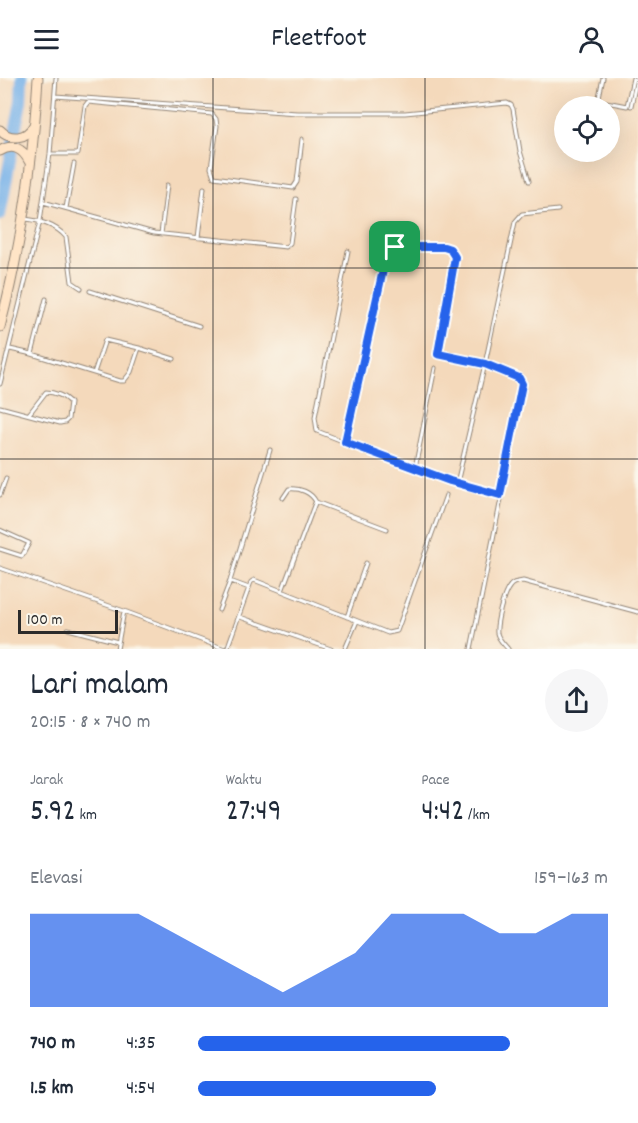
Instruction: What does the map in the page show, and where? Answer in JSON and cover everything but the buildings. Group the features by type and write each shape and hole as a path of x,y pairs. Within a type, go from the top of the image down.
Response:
{"main road":[{"path":"0,327 10,290 22,219 27,157 35,123 38,78"},
{"path":"1,131 14,137 28,133 35,123"},
{"path":"0,151 13,147 22,149 27,157"}],"lane":[{"path":"0,384 40,221 50,154 56,78"},
{"path":"603,78 599,97 601,101 627,106 635,78"},
{"path":"632,106 635,78"},
{"path":"55,96 297,113 405,113 507,103 513,109 520,151 529,182"},
{"path":"50,154 78,154 85,106 88,102 212,114 217,126 211,168 214,177 293,188 297,182 302,140"},
{"path":"66,208 74,164"},
{"path":"161,234 167,185"},
{"path":"198,238 204,188"},
{"path":"43,202 161,234 286,247 290,243 296,199"},
{"path":"457,483 515,222 522,214 558,210"},
{"path":"22,219 40,221 63,233 66,237 70,276 75,286 81,288"},
{"path":"345,442 387,252 392,247 444,247 453,252 455,257 438,354 485,364 519,378 522,384 471,649"},
{"path":"348,250 315,417 317,431 457,483 500,495"},
{"path":"90,291 199,326"},
{"path":"32,354 46,299"},
{"path":"94,373 105,340 174,358"},
{"path":"10,349 124,381 132,372 139,348"},
{"path":"415,468 435,368"},
{"path":"0,407 60,423 68,419 70,402 51,392 46,392 29,414"},
{"path":"219,610 270,450"},
{"path":"0,495 6,478"},
{"path":"283,498 289,489 293,488 311,494 316,502 387,529"},
{"path":"0,568 226,649 254,580 388,633 398,631 446,495"},
{"path":"282,591 316,502"},
{"path":"0,530 29,543 22,556 0,549"},
{"path":"347,617 366,563"},
{"path":"230,581 249,588"},
{"path":"508,649 499,638 497,630 506,591 511,584 517,582 523,581 638,612"},
{"path":"117,649 124,611"},
{"path":"240,617 331,649"},
{"path":"345,649 357,621"},
{"path":"68,629 118,642"}],"waterway":[{"path":"0,215 21,101 22,78"}],"route":[{"path":"395,247 444,247 453,252 455,257 438,354 485,364 519,378 522,384 500,495 450,481 345,442 387,252 395,247"}]}
